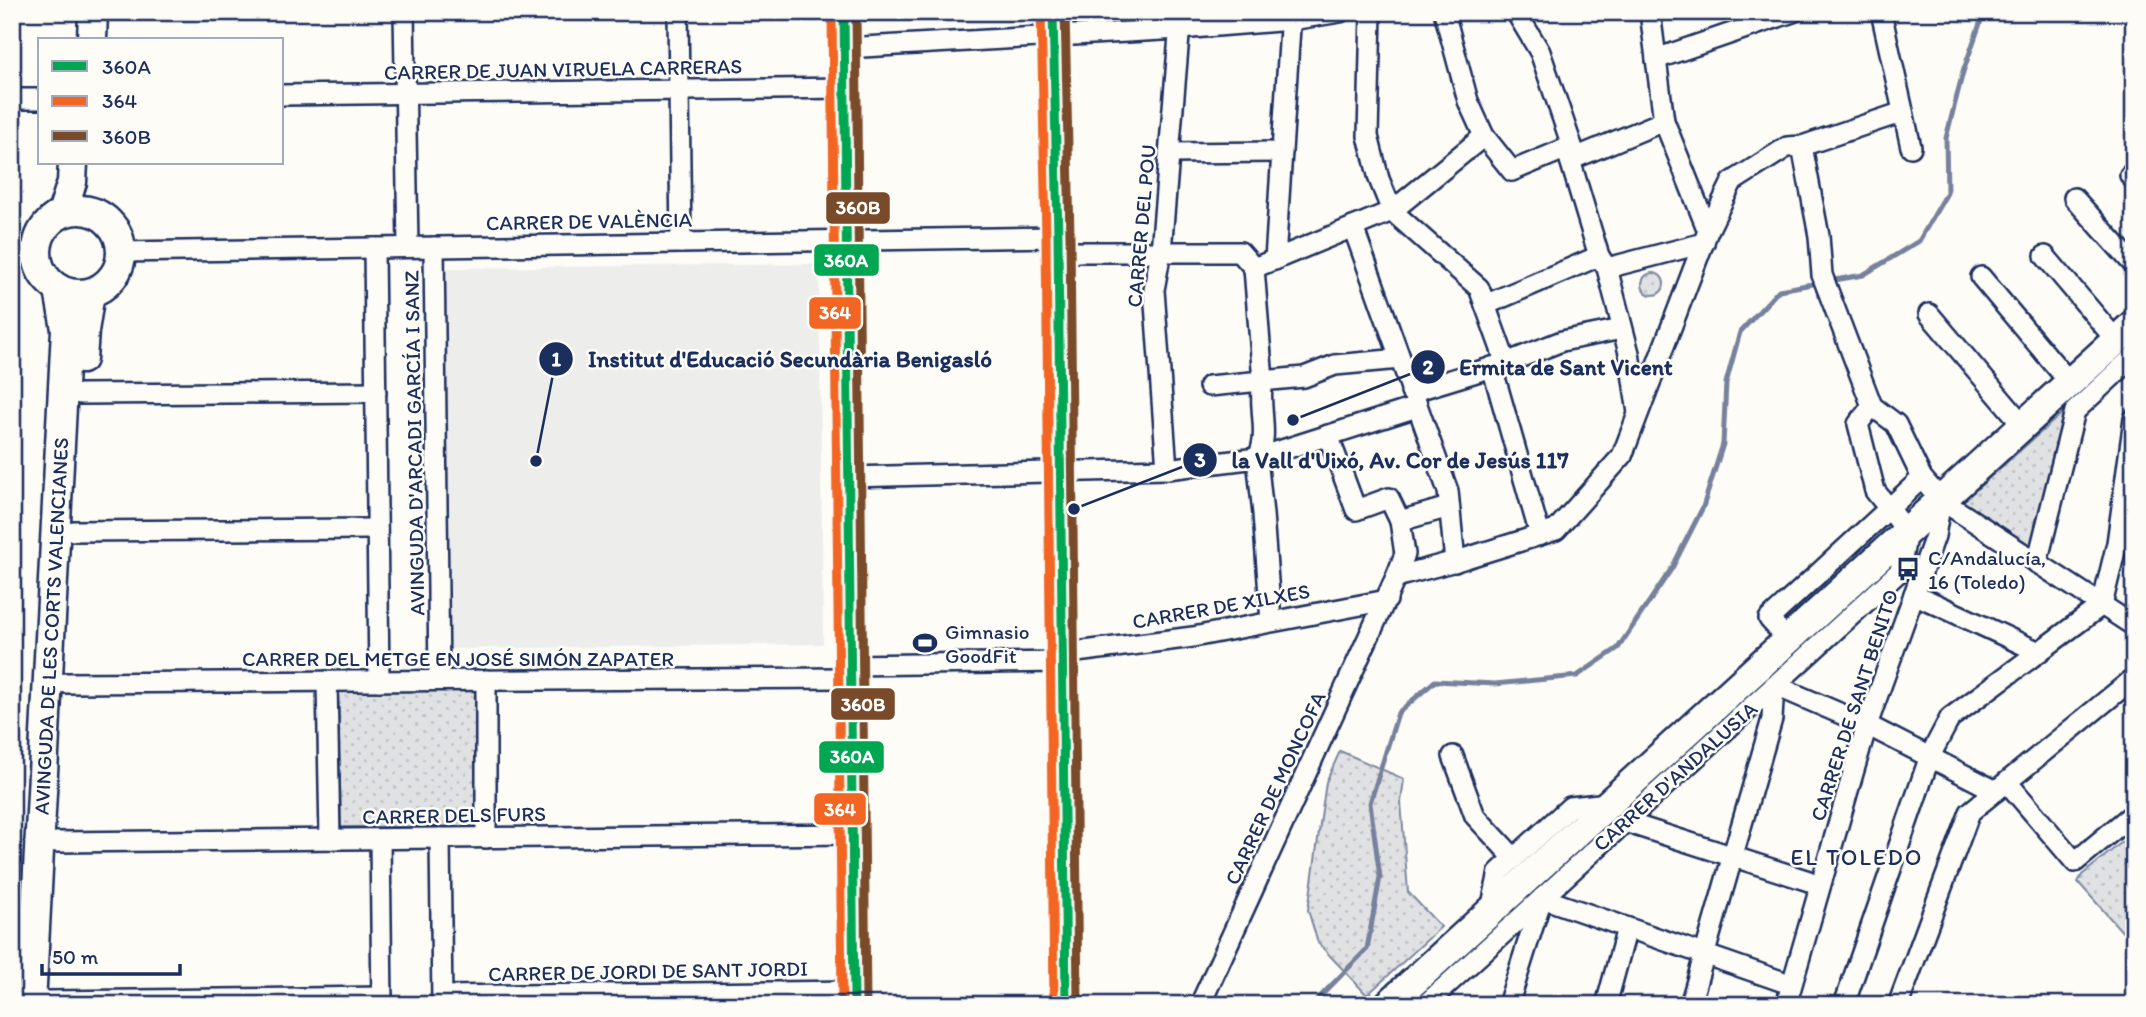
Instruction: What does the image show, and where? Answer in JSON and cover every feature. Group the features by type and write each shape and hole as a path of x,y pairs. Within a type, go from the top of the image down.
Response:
{"street":[{"path":"75,38 76,12"},
{"path":"92,38 93,12"},
{"path":"404,12 408,247"},
{"path":"678,12 681,243"},
{"path":"844,12 854,998"},
{"path":"845,48 1053,24 1180,21 1340,12"},
{"path":"1371,12 1368,136 1379,179 1392,211 1479,288 1540,535"},
{"path":"1444,12 1468,101 1483,136 1512,172 1664,121"},
{"path":"1516,12 1540,52 1571,153 1629,353 1638,416"},
{"path":"1485,304 1603,262 1706,237 1664,121 1650,12"},
{"path":"1656,59 1793,12"},
{"path":"1881,12 1911,147"},
{"path":"1275,260 1291,16"},
{"name":"CARRER DEL POU","path":"1167,469 1154,290 1161,251 1180,21"},
{"path":"1053,24 1066,1005"},
{"name":"CARRER DE JUAN VIRUELA CARRERAS","path":"284,96 845,88"},
{"path":"12,99 38,99"},
{"name":"CARRER DE XILXES","path":"851,671 1062,658 1193,637 1271,621 1392,589 1459,561 1556,530 1622,456 1706,237 1732,182 1787,147 1802,146 1903,112"},
{"path":"1271,621 1257,458 1264,447 1260,394 1263,381 1255,268 1392,211 1483,136"},
{"path":"1802,146 1819,236 1822,275 1872,406 1896,424 1922,478 1941,500 2134,626"},
{"path":"1170,153 1282,152"},
{"path":"62,213 72,182 73,164"},
{"path":"90,164 94,212"},
{"path":"2074,198 2134,265"},
{"path":"83,210 94,212 114,228 121,252 117,270 113,278 99,290 80,295 59,290 51,285 24,253 43,229 62,213 83,210"},
{"path":"1353,227 1448,499 1459,561"},
{"name":"CARRER DE VALÈNCIA","path":"121,252 847,240 1058,244 1161,251 1240,252 1255,268"},
{"name":"AVINGUDA D'ARCADI GARCÍA I SANZ","path":"434,247 439,680"},
{"name":"AVINGUDA D'ARCADI GARCÍA I SANZ","path":"374,248 379,681"},
{"path":"2037,563 2075,411 2128,340 2045,256"},
{"path":"1981,276 2070,383"},
{"name":"AVINGUDA DE LES CORTS VALENCIANES","path":"42,1003 66,329 59,290"},
{"name":"AVINGUDA DE LES CORTS VALENCIANES","path":"42,1003 57,842 80,394 84,331 90,293"},
{"path":"1929,314 2023,425"},
{"path":"849,477 1167,469 1257,458 1328,435 1562,341 1622,329"},
{"name":"CARRER D'ANDALUSIA","path":"1388,1005 1421,999 1542,898 1617,812 1788,640 2070,383 2128,340"},
{"path":"1209,386 1304,377 1335,365 1400,359"},
{"path":"80,394 376,392"},
{"path":"1872,406 1858,424 1875,491 1907,531"},
{"path":"1844,1005 1930,756 1950,718 2102,605 2117,543 2134,419"},
{"path":"1328,435 1356,510 1389,498 1396,514 1448,499"},
{"path":"1788,640 1769,619 1922,478"},
{"name":"CARRER DE SANT BENITO","path":"1786,1005 1867,725 1935,536 1941,500"},
{"name":"CARRER DE MONCOFA","path":"1200,1005 1392,589 1405,554 1396,514"},
{"path":"73,531 377,529"},
{"path":"1864,531 1884,553"},
{"name":"CARRER D'ANDALUSIA","path":"1421,999 1491,910 1774,685 1900,571 1907,531"},
{"path":"1833,560 1853,580"},
{"path":"1914,594 2039,652"},
{"name":"CARRER DEL METGE EN JOSÉ SIMÓN ZAPATER","path":"65,683 486,680 851,671"},
{"path":"1898,1005 1969,812 2134,678"},
{"path":"486,680 486,838"},
{"path":"327,681 330,839"},
{"path":"1690,1005 1772,719 1774,685 2001,787 2075,862 2134,813"},
{"path":"1453,756 1475,816 1514,858"},
{"name":"CARRER D'ANDALUSIA","path":"1491,910 1499,872 1570,807 1617,812"},
{"path":"1617,812 1732,857 1809,881"},
{"name":"CARRER DELS FURS","path":"57,842 853,834"},
{"path":"440,838 442,1000"},
{"path":"42,1003 382,1001 380,839"},
{"path":"1508,1005 1542,898 1781,981"},
{"path":"1606,1005 1628,928"},
{"name":"CARRER DE JORDI DE SANT JORDI","path":"442,1000 854,998"}],"shaded area":[{"path":"819,264 823,644 450,649 446,268"},
{"path":"1653,273 1661,276 1664,284 1661,292 1653,295 1645,292 1642,284 1645,276"},
{"path":"2066,410 2034,547 1961,503"},
{"path":"477,689 478,826 341,827 338,691"},
{"path":"1340,751 1404,779 1401,802 1408,892 1441,927 1367,995 1318,943 1308,910 1326,782"},
{"path":"2134,832 2134,945 2078,882 2082,875"}],"waterway":[{"path":"1312,1005 1367,949 1380,877 1370,803 1398,713 1435,681 1495,684 1577,676 1618,648 1672,568 1703,507 1723,444 1726,383 1740,332 1779,290 1863,275 1919,241 1947,193 1946,138 1963,72 1984,12"}],"transit line":[{"name":"364","path":"832,12 842,1005"},
{"name":"360A","path":"844,12 854,1005"},
{"name":"360B","path":"856,12 866,1005"},
{"name":"364","path":"1041,12 1054,1005"},
{"name":"360A","path":"1053,12 1066,1005"},
{"name":"360B","path":"1065,12 1078,1005"}],"place":[{"name":"Ermita de Sant Vicent","path":"1293,420"},
{"name":"Institut d'Educació Secundària Benigasló","path":"536,461"},
{"name":"la Vall d'Uixó, Av. Cor de Jesús 117","path":"1074,509"},
{"name":"C/Andalucía, 16 (Toledo)","path":"1908,569"},
{"name":"Gimnasio GoodFit","path":"925,643"}],"district":[{"name":"EL TOLEDO","path":"1857,857"}]}
